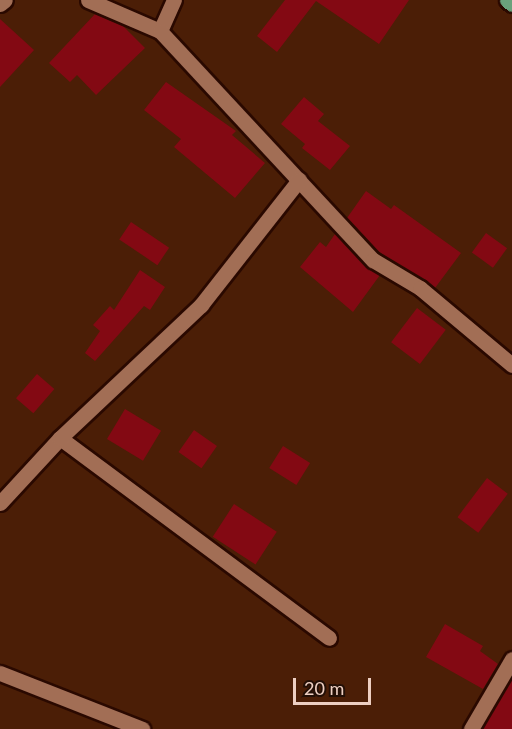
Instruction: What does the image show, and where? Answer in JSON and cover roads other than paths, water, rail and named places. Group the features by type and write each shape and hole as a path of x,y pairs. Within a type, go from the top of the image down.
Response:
{"main road":[{"path":"507,0 512,4"}],"street":[{"path":"0,4 5,0"},
{"path":"88,0 160,32 373,260 420,288 512,365"},
{"path":"160,32 174,0"},
{"path":"0,503 60,438 201,305 299,180"},
{"path":"60,438 329,638"},
{"path":"471,729 512,659"},
{"path":"0,673 142,729"}]}
